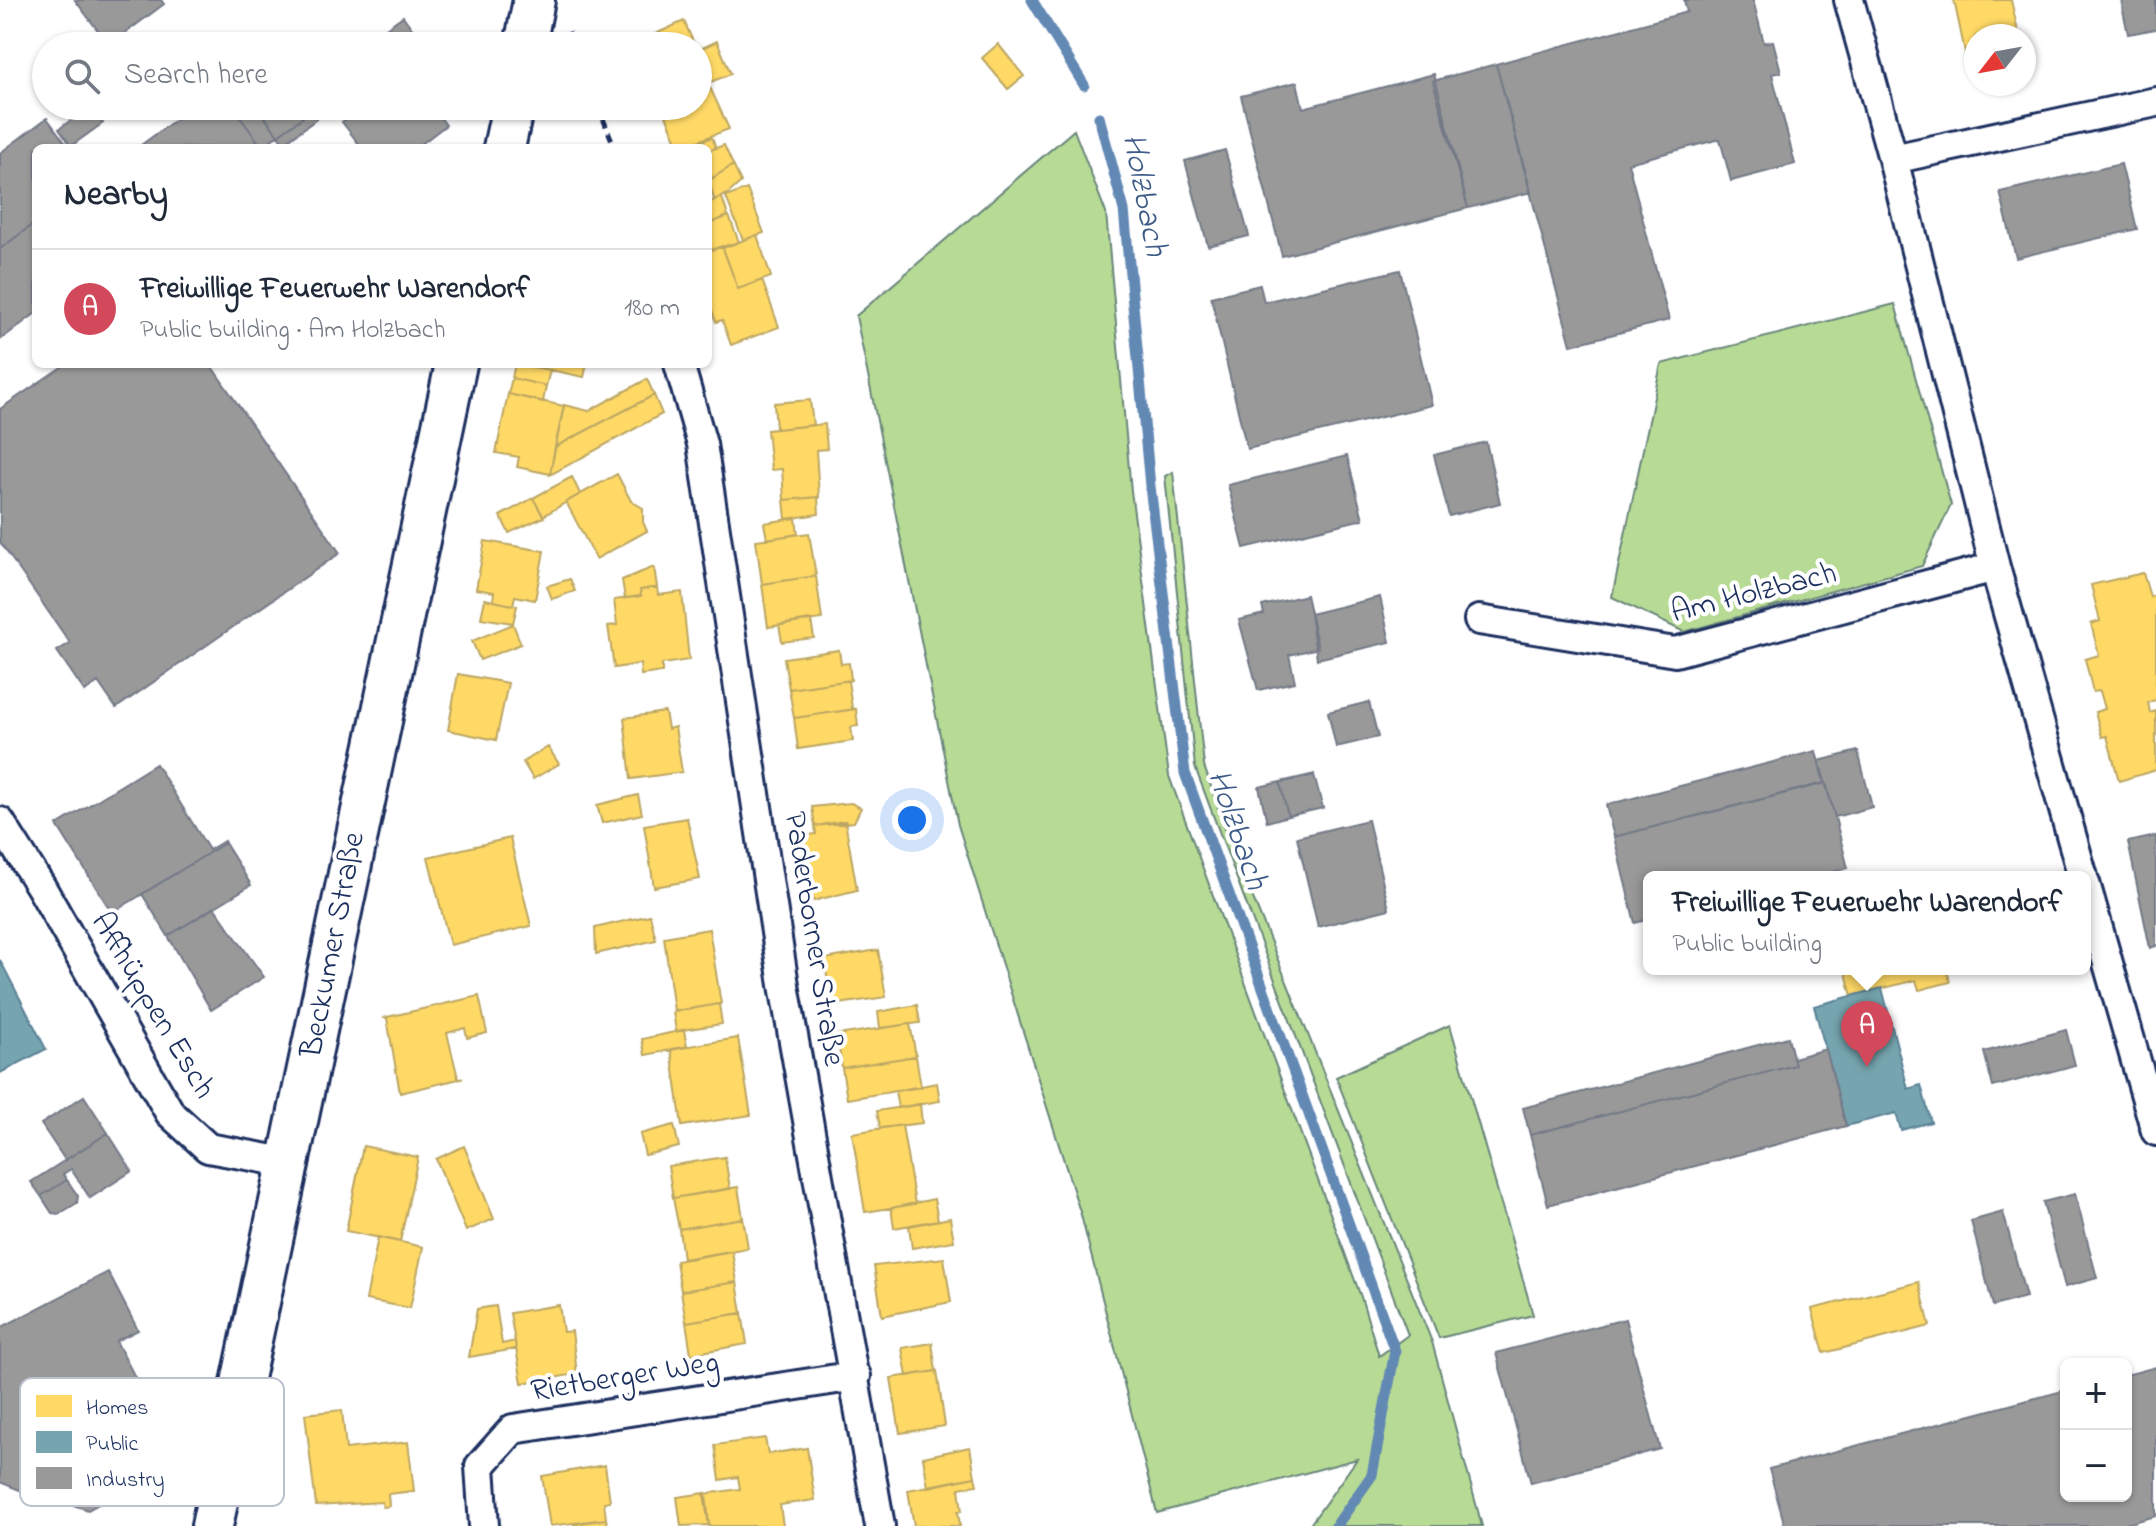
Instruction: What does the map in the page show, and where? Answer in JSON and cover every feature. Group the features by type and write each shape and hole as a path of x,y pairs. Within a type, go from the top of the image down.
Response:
{"street":[{"path":"528,32 534,0"},
{"path":"1849,0 1893,159 1995,567 2081,871"},
{"path":"1893,159 2156,102"},
{"path":"505,144 510,120"},
{"name":"Beckumer Straße","path":"244,1378 455,368"},
{"name":"Paderborner Straße","path":"680,368 702,444 784,985 856,1376 880,1526"},
{"name":"Am Holzbach","path":"1479,620 1675,652 1995,567"},
{"name":"Affhüppen Esch","path":"0,822 41,887 170,1113 208,1148 291,1163"},
{"path":"2091,904 2155,1126"},
{"name":"Rietberger Weg","path":"484,1526 480,1466 513,1429 856,1376"},
{"name":"Beckumer Straße","path":"212,1526 216,1506"}],"path":[{"path":"604,120 613,144"}],"green space":[{"path":"1074,130 1106,213 1131,491 1169,776 1361,1297 1379,1356 1408,1335 1195,767 1165,476 1173,472 1204,766 1228,836 1432,1342 1482,1526 1309,1526 1357,1459 1157,1513 1081,1215 958,825 856,316"},
{"path":"1895,304 1951,505 1922,566 1684,632 1612,597 1661,364"},
{"path":"1450,1025 1533,1315 1439,1338 1336,1077"}],"building: Homes":[{"path":"1954,0 2011,0 2016,24 1964,24 1964,48"},
{"path":"684,21 689,32 660,32"},
{"path":"717,41 731,74 712,81 712,43"},
{"path":"998,44 1024,76 1008,89 982,58"},
{"path":"712,92 729,129 690,144 678,144 668,120 712,120"},
{"path":"712,137 716,148 712,150 712,144 695,144"},
{"path":"724,145 733,165 712,178 712,150"},
{"path":"733,165 741,182 728,194 714,200 712,178"},
{"path":"747,189 764,233 743,240 726,197"},
{"path":"722,197 728,216 712,222 712,201"},
{"path":"729,216 739,242 712,250 712,222"},
{"path":"757,235 771,277 738,289 723,248"},
{"path":"722,246 738,289 762,280 779,327 731,345 722,320 716,322 712,310 712,250"},
{"path":"514,368 550,370 546,386 512,378"},
{"path":"541,368 586,368 584,377"},
{"path":"512,378 546,386 543,402 508,394"},
{"path":"647,379 654,395 555,447 564,405 589,411"},
{"path":"508,394 564,406 550,474 517,467 519,457 496,453"},
{"path":"654,395 662,414 550,475 555,447"},
{"path":"810,400 813,425 776,429 774,403"},
{"path":"825,424 827,449 816,450 819,497 784,500 782,469 771,470 767,430"},
{"path":"617,474 631,501 643,508 647,531 596,559 566,502"},
{"path":"572,477 580,494 543,516 533,498"},
{"path":"818,497 819,514 786,519 784,500"},
{"path":"533,498 544,517 509,533 500,516"},
{"path":"796,518 798,534 767,539 764,523"},
{"path":"809,533 816,576 762,584 756,540"},
{"path":"485,541 544,551 535,600 515,596 513,605 493,601 494,592 476,589"},
{"path":"654,567 657,587 640,590 641,596 625,598 622,580"},
{"path":"2143,573 2150,597 2156,595 2156,700 2148,702 2150,713 2156,711 2156,770 2119,781 2107,736 2102,737 2095,712 2105,709 2100,691 2093,692 2085,659 2099,655 2091,624 2100,621 2091,585"},
{"path":"816,576 822,619 768,627 762,584"},
{"path":"570,579 575,591 552,599 547,586"},
{"path":"657,587 658,595 682,592 689,660 662,664 662,672 641,675 640,664 614,668 608,626 617,625 614,600 641,596 640,590"},
{"path":"485,599 517,606 513,623 481,618"},
{"path":"811,620 814,638 782,642 779,625"},
{"path":"513,624 521,644 480,660 472,641"},
{"path":"839,650 841,664 849,663 851,680 789,689 784,658"},
{"path":"458,674 508,683 496,740 448,730"},
{"path":"851,680 848,681 852,708 856,709 794,718 789,689"},
{"path":"856,709 858,726 851,727 853,741 798,749 794,718"},
{"path":"665,712 668,729 675,727 682,772 631,779 624,718"},
{"path":"548,747 559,764 533,779 523,762"},
{"path":"638,795 642,814 602,823 597,805"},
{"path":"851,803 861,808 854,822 815,826 812,807"},
{"path":"687,818 700,879 654,887 644,825"},
{"path":"845,821 857,890 813,901 801,836 816,834 815,826"},
{"path":"510,838 531,926 450,945 428,857"},
{"path":"650,915 656,940 596,954 595,928"},
{"path":"709,929 721,1004 674,1011 664,937"},
{"path":"878,950 886,997 832,1005 824,959"},
{"path":"1847,975 1948,975 1950,982 1919,990 1916,980 1852,996"},
{"path":"479,996 487,1033 467,1038 465,1028 447,1033 458,1078 463,1078 400,1093 387,1018 383,1018"},
{"path":"719,1004 722,1024 676,1031 673,1012"},
{"path":"917,1005 920,1023 880,1028 878,1012"},
{"path":"910,1024 916,1056 842,1068 837,1035"},
{"path":"684,1030 687,1047 645,1055 642,1039"},
{"path":"738,1038 751,1115 682,1126 671,1049"},
{"path":"916,1056 921,1087 847,1099 842,1068"},
{"path":"937,1083 940,1101 898,1108 895,1091"},
{"path":"920,1104 922,1123 880,1128 877,1111"},
{"path":"674,1125 679,1147 645,1155 640,1134"},
{"path":"902,1125 915,1204 865,1212 852,1133"},
{"path":"363,1146 418,1157 400,1242 346,1231"},
{"path":"464,1146 494,1219 466,1231 436,1159"},
{"path":"725,1157 730,1189 673,1198 668,1166"},
{"path":"738,1187 743,1218 679,1229 673,1198"},
{"path":"934,1199 938,1220 894,1228 891,1208"},
{"path":"743,1218 748,1248 683,1259 679,1229"},
{"path":"950,1218 954,1241 912,1248 909,1226"},
{"path":"378,1237 423,1247 410,1308 366,1300"},
{"path":"732,1251 737,1282 681,1291 676,1261"},
{"path":"944,1258 951,1302 882,1316 874,1266"},
{"path":"737,1282 742,1313 686,1322 681,1291"},
{"path":"1919,1282 1930,1326 1824,1353 1812,1309"},
{"path":"559,1305 563,1332 572,1331 577,1374 522,1383 510,1313"},
{"path":"496,1306 502,1344 515,1341 516,1349 469,1357 477,1309"},
{"path":"742,1313 747,1344 691,1354 686,1322"},
{"path":"932,1343 936,1371 907,1376 902,1348"},
{"path":"937,1371 945,1426 900,1433 891,1378"},
{"path":"342,1410 346,1449 408,1442 414,1491 388,1494 389,1506 383,1507 382,1502 316,1506 305,1414"},
{"path":"765,1438 768,1454 807,1448 815,1500 780,1505 783,1526 709,1526 704,1494 740,1489 738,1477 720,1480 715,1445"},
{"path":"970,1447 975,1477 928,1487 923,1457"},
{"path":"605,1465 610,1501 604,1502 606,1519 550,1526 542,1476"},
{"path":"975,1477 977,1485 959,1488 960,1526 914,1526 908,1490"},
{"path":"706,1493 709,1525 681,1526 677,1497"},
{"path":"606,1519 608,1526 574,1526 574,1524"}],"building: Public":[{"path":"0,960 46,1049 0,1073"},
{"path":"1882,988 1908,1089 1921,1085 1931,1122 1901,1130 1896,1113 1846,1126 1814,1006"}],"building: Industry":[{"path":"75,0 161,0 164,4 126,32 99,32"},
{"path":"1684,0 1753,0 1764,43 1773,41 1781,72 1772,74 1795,164 1731,181 1720,139 1628,163 1669,320 1571,345 1496,64 1687,12"},
{"path":"2121,0 2156,0 2156,29 2128,34"},
{"path":"403,16 415,32 381,32"},
{"path":"1496,64 1531,192 1468,208 1433,81"},
{"path":"1434,74 1468,208 1282,256 1241,96 1297,82 1303,108"},
{"path":"44,120 48,120 66,144 32,144 32,225 0,249 0,153"},
{"path":"71,120 101,120 103,123 74,144 70,144 59,129"},
{"path":"175,120 242,120 260,144 142,144"},
{"path":"242,120 267,120 278,135 266,144 260,144"},
{"path":"267,120 299,120 278,135"},
{"path":"299,120 315,120 284,143 278,135"},
{"path":"442,120 446,125 421,144 359,144 342,122"},
{"path":"1225,150 1249,236 1208,246 1185,161"},
{"path":"2121,164 2137,229 2016,258 2000,192"},
{"path":"32,225 32,316 0,340 0,249"},
{"path":"1400,270 1432,405 1247,449 1211,297 1260,285 1264,302"},
{"path":"60,368 213,368 340,553 116,708 98,682 85,692 57,651 70,643 0,542 0,409"},
{"path":"1486,442 1500,503 1449,516 1434,455"},
{"path":"1347,456 1363,519 1244,548 1228,485"},
{"path":"1306,595 1318,648 1289,655 1295,682 1258,690 1239,620 1264,614 1262,606"},
{"path":"1380,597 1390,642 1317,659 1310,614"},
{"path":"1369,702 1378,737 1336,747 1328,712"},
{"path":"1816,751 1824,783 1614,837 1606,805"},
{"path":"1858,751 1872,807 1835,817 1819,761"},
{"path":"156,764 209,850 225,843 112,913 57,825"},
{"path":"1315,774 1280,783 1288,816 1267,822 1259,787"},
{"path":"1314,775 1323,808 1288,816 1280,783"},
{"path":"1826,783 1848,868 1837,871 1643,871 1643,921 1635,923 1614,837"},
{"path":"1368,820 1389,909 1318,927 1297,837"},
{"path":"2156,836 2156,946 2150,948 2128,842"},
{"path":"225,843 251,885 168,936 142,894"},
{"path":"214,907 264,977 211,1010 168,936"},
{"path":"2066,1030 2075,1065 1993,1087 1984,1052"},
{"path":"1788,1037 1795,1065 1530,1135 1523,1108"},
{"path":"1826,1049 1846,1126 1548,1205 1530,1135 1795,1065 1793,1058"},
{"path":"84,1096 108,1133 65,1160 41,1124"},
{"path":"108,1133 132,1171 90,1198 71,1169 63,1174 67,1180 41,1196 31,1182"},
{"path":"67,1180 78,1196 77,1203 59,1214 52,1213 41,1196"},
{"path":"2075,1194 2097,1278 2065,1287 2043,1202"},
{"path":"2003,1212 2026,1297 1993,1306 1971,1221"},
{"path":"108,1272 138,1330 116,1341 136,1378 20,1378 20,1490 0,1482 0,1328"},
{"path":"1625,1319 1660,1449 1531,1483 1496,1353"},
{"path":"2156,1367 2156,1516 2119,1526 1785,1526 1769,1469 2060,1392 2060,1502 2132,1502 2132,1373"}],"waterway":[{"name":"Holzbach","path":"1032,0 1084,85"},
{"name":"Holzbach","path":"1099,117 1124,210 1150,486 1185,773 1395,1351 1372,1475 1336,1526"}],"place":[{"name":"Freiwillige Feuerwehr Warendorf","path":"1867,1067"}]}
